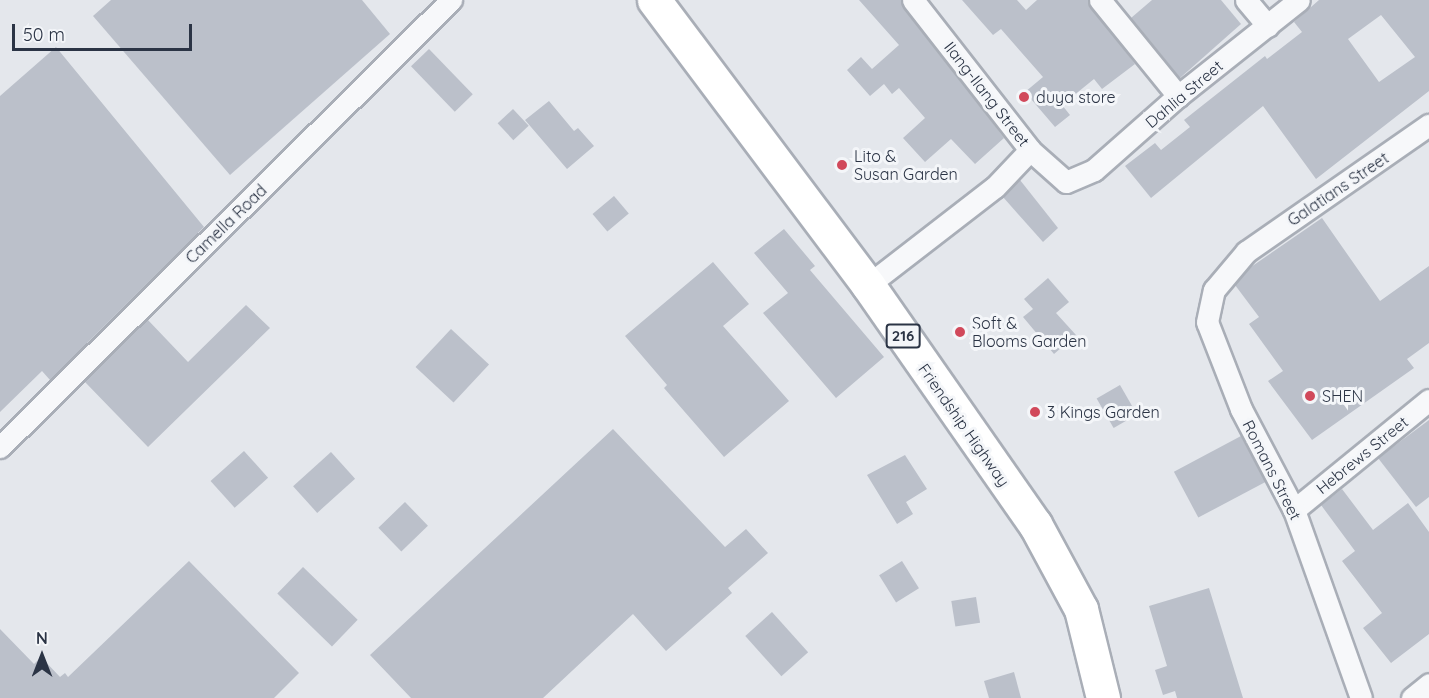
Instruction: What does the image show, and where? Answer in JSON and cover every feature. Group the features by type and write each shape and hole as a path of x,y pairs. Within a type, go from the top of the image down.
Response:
{"main road":[{"name":"Friendship Highway","path":"654,0 868,285 1035,524 1081,609 1103,698"}],"street":[{"name":"Camella Road","path":"0,447 451,0"},
{"name":"Ilang-Ilang Street","path":"913,0 1030,150 1066,182"},
{"path":"1100,0 1178,96"},
{"path":"1246,0 1268,26"},
{"name":"Dahlia Street","path":"1066,182 1094,170 1178,96 1299,0"},
{"name":"Galatians Street","path":"1246,252 1429,125"},
{"path":"868,285 995,187 1030,150"},
{"name":"Romans Street","path":"1246,252 1214,291 1207,322 1241,409 1294,510 1360,698"},
{"name":"Hebrews Street","path":"1294,510 1429,400"},
{"path":"1412,698 1429,684"}],"building":[{"path":"111,0 362,0 390,34 230,175 93,16"},
{"path":"859,0 901,0 1004,138 975,164 951,139 925,162 903,138 925,118 899,88 892,94 884,84 870,96 847,70 861,57 872,69 899,45"},
{"path":"962,0 1017,0 1026,10 1037,0 1088,0 1135,64 1102,89 1094,79 1062,105 1070,115 1055,127 1025,92 1043,77 1001,29 993,35"},
{"path":"1152,0 1221,0 1241,24 1180,78 1131,18"},
{"path":"1319,0 1429,0 1429,91 1316,179 1263,106 1151,198 1125,166 1155,143 1161,150 1190,127 1184,120 1265,56 1267,59 1302,32 1294,22","holes":["1381,15 1415,57 1379,82 1348,39"]},
{"path":"56,47 204,227 50,380 42,371 0,412 0,96"},
{"path":"429,49 473,94 455,112 411,66"},
{"path":"549,101 574,131 578,128 594,146 567,169 525,120"},
{"path":"513,109 529,126 513,140 498,123"},
{"path":"1020,180 1058,228 1043,242 1003,197"},
{"path":"614,196 629,214 607,232 593,214"},
{"path":"1322,218 1380,301 1429,266 1429,343 1407,359 1414,368 1312,440 1268,381 1283,371 1249,324 1259,317 1235,285 1248,269"},
{"path":"784,229 815,266 810,270 884,357 836,398 763,313 788,293 754,253"},
{"path":"713,262 749,304 723,326 789,401 724,457 664,388 667,385 625,336"},
{"path":"1048,278 1069,302 1056,313 1076,335 1054,354 1023,317 1033,309 1024,299"},
{"path":"246,305 270,328 148,447 84,381 147,319 188,362"},
{"path":"451,329 489,364 454,402 416,367"},
{"path":"1120,385 1137,414 1114,428 1097,398"},
{"path":"1429,420 1429,497 1416,507 1378,458"},
{"path":"613,429 725,547 746,529 768,553 728,588 732,593 666,651 633,614 543,698 411,698 370,655"},
{"path":"1241,436 1265,482 1198,518 1174,472"},
{"path":"244,451 268,478 235,508 211,481"},
{"path":"331,452 355,479 317,513 293,486"},
{"path":"905,455 927,489 906,502 913,514 897,524 867,475"},
{"path":"1342,489 1373,530 1408,503 1429,532 1429,634 1391,663 1363,628 1382,613 1342,561 1355,551 1321,505"},
{"path":"405,502 428,526 401,551 378,528"},
{"path":"189,561 299,673 274,698 0,698 0,629 34,664 41,657 60,677 65,673 68,677"},
{"path":"902,561 919,588 896,602 879,575"},
{"path":"303,567 358,620 332,646 277,594"},
{"path":"1209,588 1243,698 1177,698 1175,691 1163,695 1155,670 1167,666 1149,606"},
{"path":"976,597 980,623 955,627 951,601"},
{"path":"772,612 808,652 781,676 745,636"},
{"path":"1014,672 1021,698 989,698 984,681"}],"place":[{"name":"duya store","path":"1024,97"},
{"name":"Lito & Susan Garden","path":"842,165"},
{"name":"Soft & Blooms Garden","path":"960,332"},
{"name":"SHEN","path":"1310,396"},
{"name":"3 Kings Garden","path":"1035,412"}]}
